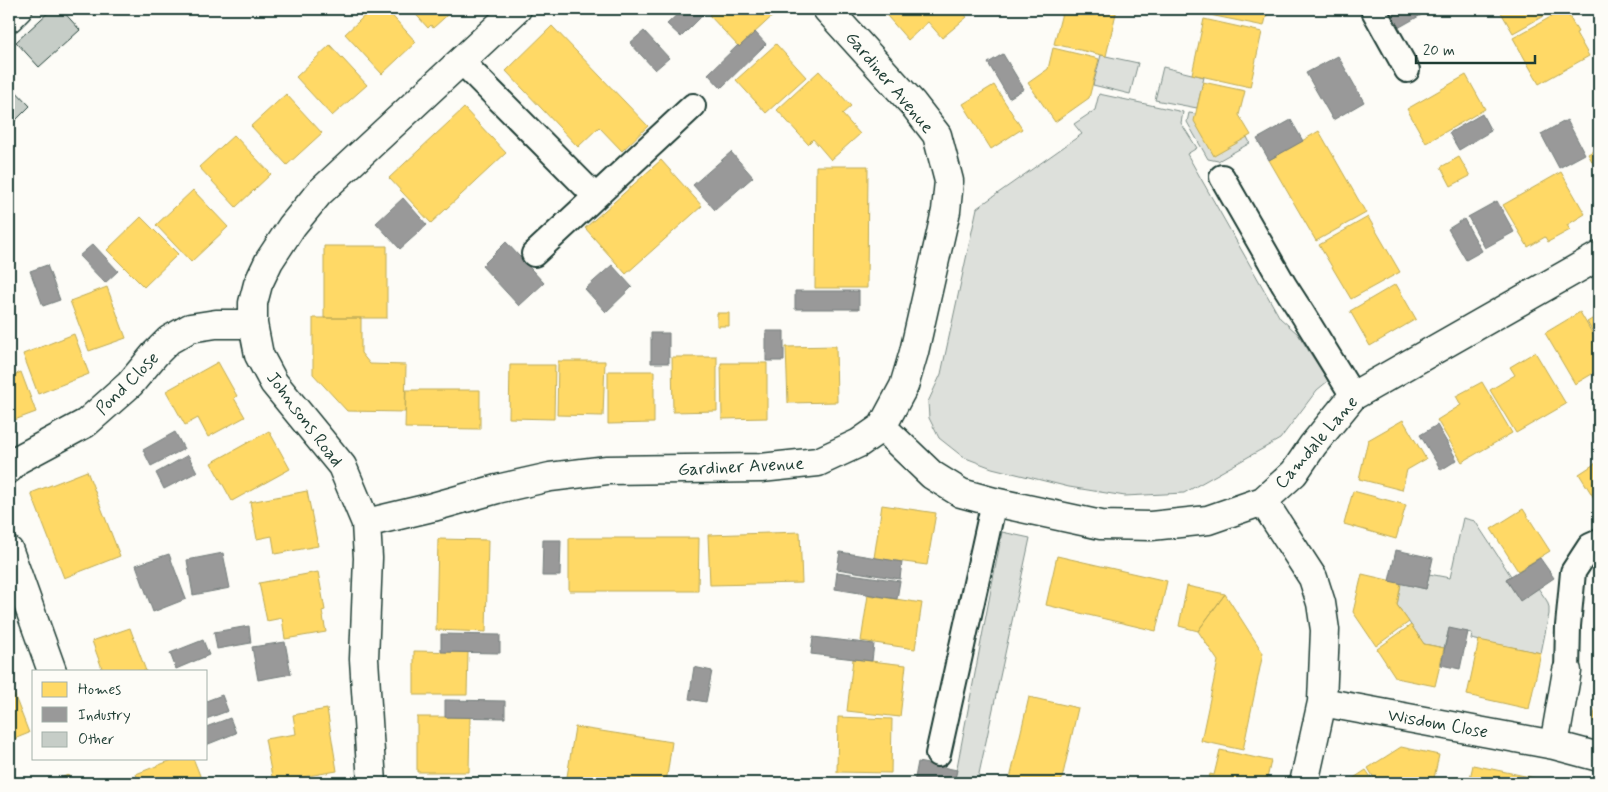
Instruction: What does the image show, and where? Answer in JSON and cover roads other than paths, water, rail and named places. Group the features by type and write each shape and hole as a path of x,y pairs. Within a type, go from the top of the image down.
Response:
{"street":[{"path":"9,18 18,9"},
{"name":"Johnsons Road","path":"372,783 364,659 368,558 366,523 342,466 274,383 259,355 253,324 253,303 258,284 269,261 292,226 319,193 380,134 517,9"},
{"name":"Gardiner Avenue","path":"366,523 550,477 606,470 761,468 818,462 859,443 882,427 904,386 914,352 946,211 949,181 936,135 914,104 827,9"},
{"name":"Camdale Lane","path":"882,427 932,475 961,493 994,502 1100,524 1151,526 1208,520 1263,501 1294,473 1313,445 1352,396 1599,256"},
{"name":"Pond Close","path":"9,469 17,460 86,424 130,384 169,340 190,328 216,324 253,324"},
{"path":"1263,501 1313,578 1322,603 1325,630 1322,702 1304,783"},
{"path":"9,551 52,670"},
{"path":"1554,744 1567,670"},
{"name":"Wisdom Close","path":"1322,702 1554,744 1599,757"}],"lane":[{"path":"1373,9 1407,70"},
{"path":"461,61 595,196"},
{"path":"534,254 692,106"},
{"path":"1222,177 1284,285 1352,396"},
{"path":"938,754 994,502"},
{"path":"1567,670 1568,626 1574,572 1590,546 1599,542"}]}
